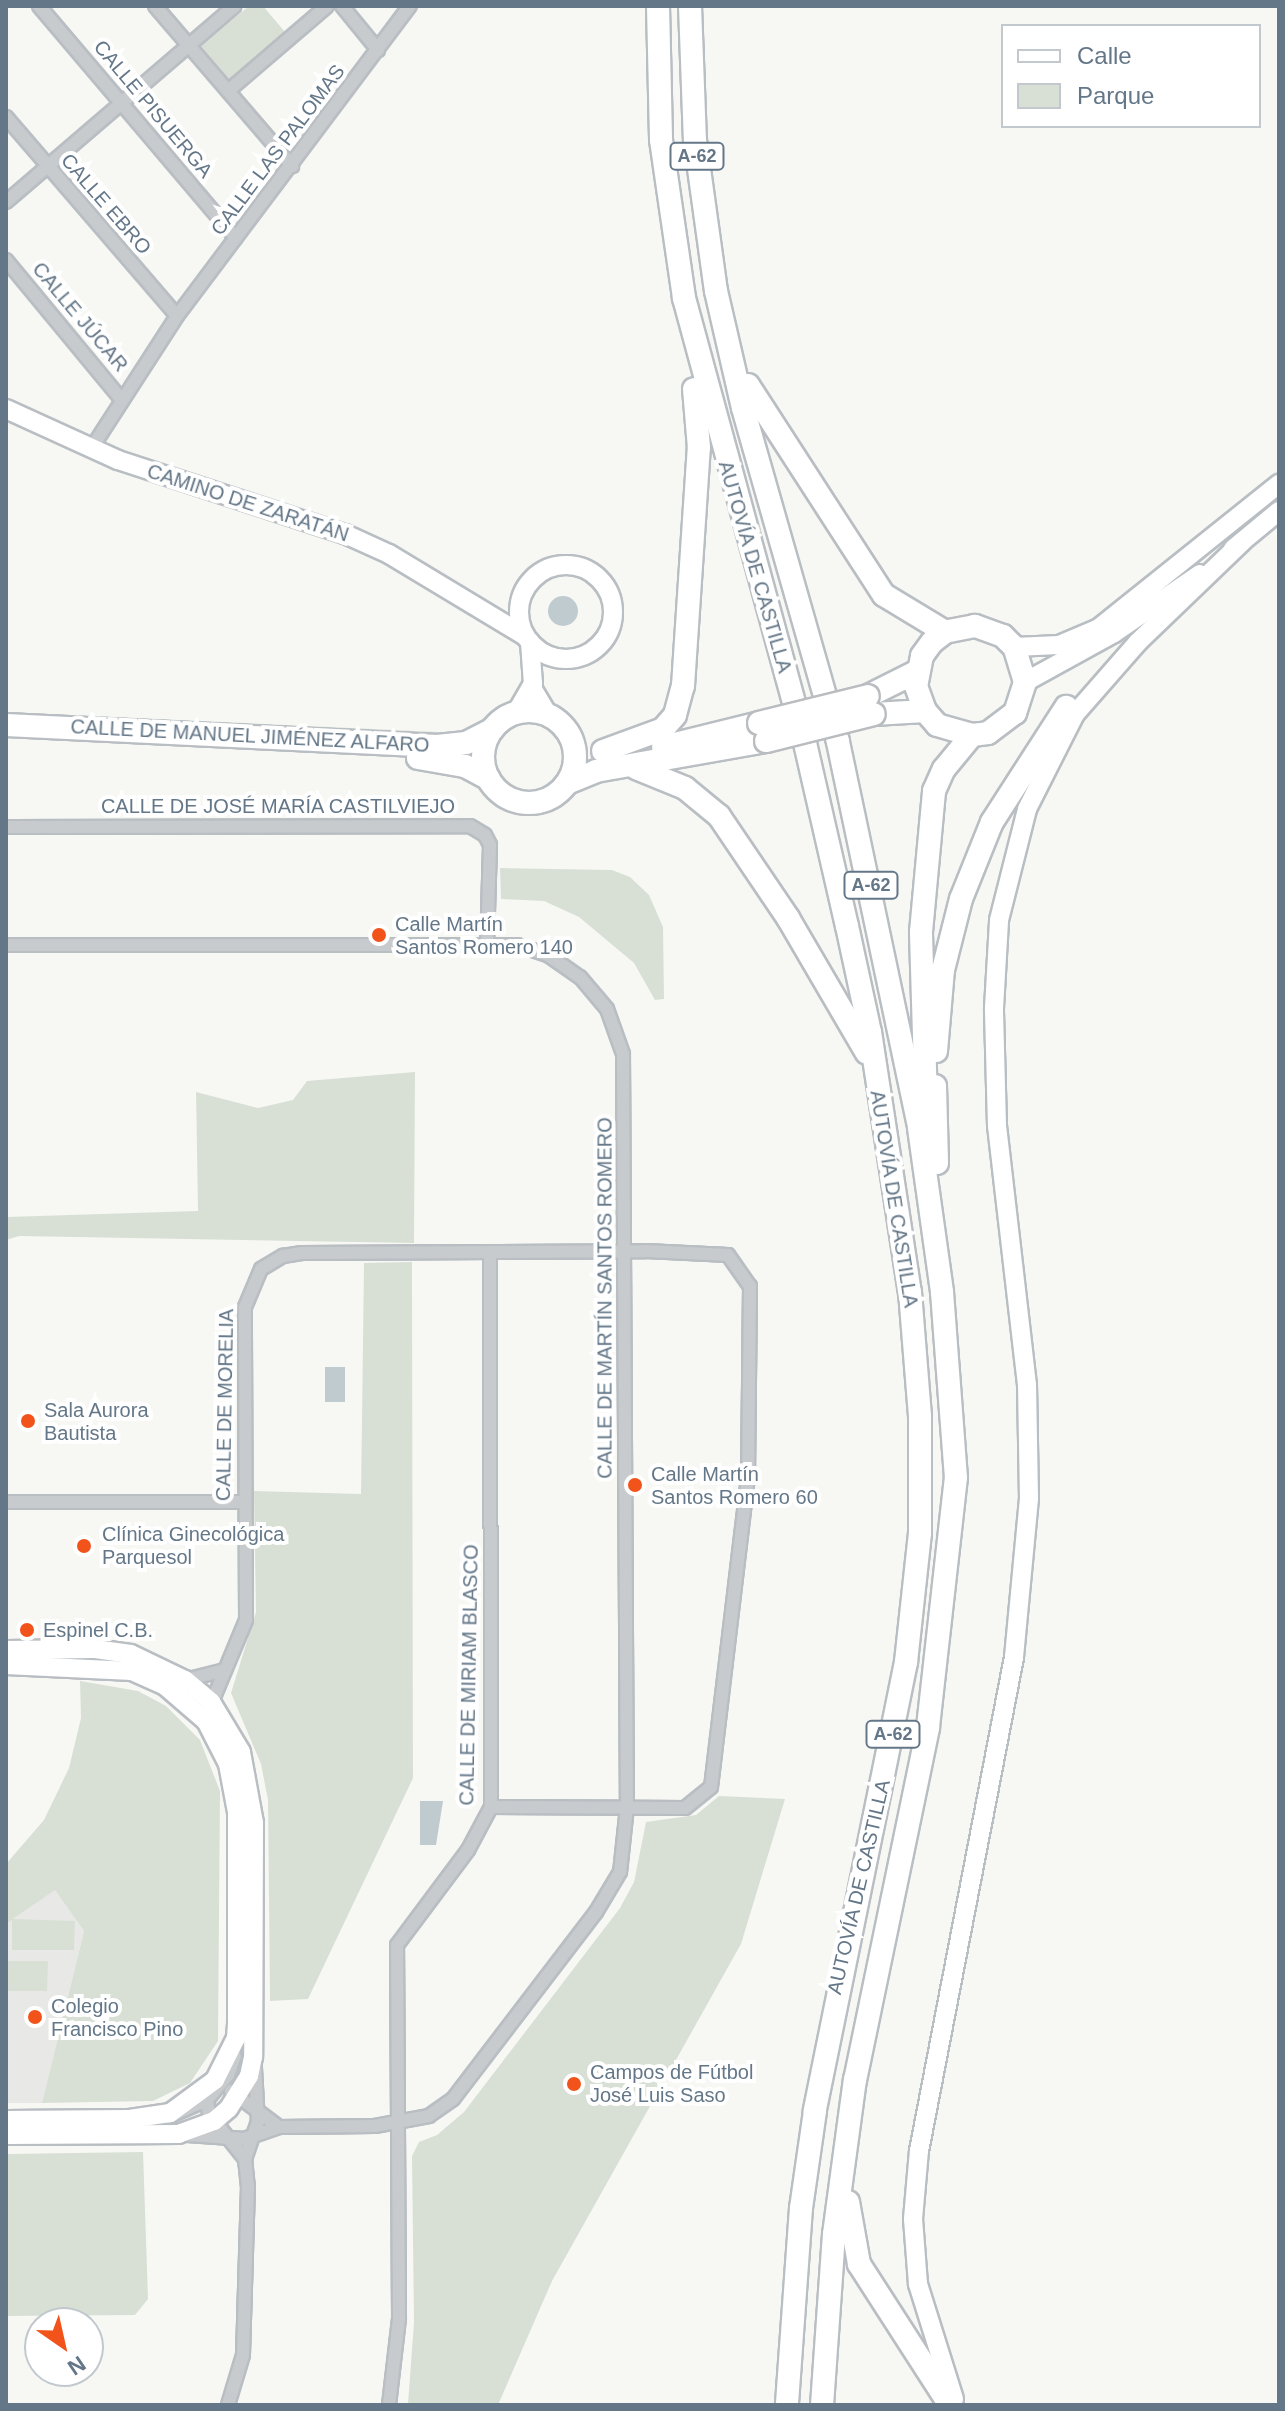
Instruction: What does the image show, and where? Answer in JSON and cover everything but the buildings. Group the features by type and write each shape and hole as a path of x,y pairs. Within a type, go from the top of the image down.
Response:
{"highway":[{"name":"AUTOVÍA DE CASTILLA","path":"658,6 661,140 684,298 805,743 873,1064 910,1292 920,1416 920,1533 898,1714 847,1935 815,2111 801,2208 786,2403"},
{"name":"AUTOVÍA DE CASTILLA","path":"690,6 695,140 718,299 743,408 838,742 879,921 928,1188 956,1477 928,1728 855,2079 834,2234 822,2405"},
{"path":"603,751 663,729 675,715 683,686 699,448 684,298"},
{"path":"718,299 760,411 862,566 898,608 945,632"},
{"path":"871,705 916,672 932,642 945,632 975,626 989,629 1014,647 1025,682 1015,713 988,733 972,735 937,725 925,711 916,672"},
{"path":"762,732 603,751 571,738 549,716 516,713 492,730 483,754 489,779 520,802 547,800 567,783 596,771 636,768 871,705 925,711"},
{"path":"938,1181 936,1042 943,970 961,899 992,822 1066,707"},
{"name":"CALLE DE MANUEL JIMÉNEZ ALFARO","path":"6,725 437,746 466,743 492,730"},
{"path":"956,1477 962,1399 955,1294 923,1054 921,932 934,791 944,769 972,735"},
{"name":"CALLE DE MANUEL JIMÉNEZ ALFARO","path":"6,738 438,759 489,779"},
{"path":"567,783 575,761 571,738"},
{"path":"636,768 685,788 719,816 788,918 873,1064"},
{"path":"855,2079 858,2112 848,2207 859,2264 950,2405"}],"street":[{"name":"CALLE PISUERGA","path":"39,6 236,238"},
{"path":"155,6 292,166"},
{"path":"6,202 235,6"},
{"path":"228,91 327,6"},
{"path":"342,6 378,50"},
{"name":"CALLE LAS PALOMAS","path":"91,449 177,316 410,6"},
{"name":"CALLE EBRO","path":"6,117 177,316"},
{"name":"CALLE JÚCAR","path":"6,260 122,400"},
{"name":"CAMINO DE ZARATÁN","path":"7,409 91,449 345,534 528,639"},
{"path":"1014,647 1059,645 1099,628 1279,484"},
{"path":"1025,682 1114,633 1206,570 1279,511"},
{"path":"956,2405 918,2284 913,2219 919,2151 944,2003 1014,1657 1026,1553 1027,1385 997,1126 994,1008 999,920 1027,809 1075,714 1138,642 1242,542"},
{"path":"528,639 557,658 584,655 606,637 613,610 603,583 581,567 553,566 529,582 521,598 518,614 528,639 533,684 549,716"},
{"path":"1066,707 1206,570"},
{"path":"484,611 521,598"},
{"path":"516,713 533,684 557,658"},
{"name":"CALLE DE JOSÉ MARÍA CASTILVIEJO","path":"6,827 470,826 485,835 490,845 487,944"},
{"name":"CALLE DE MARTÍN SANTOS ROMERO","path":"6,945 517,945 567,966 612,1019 623,1054 627,1807 620,1872 596,1912 453,2099 429,2116 399,2124 279,2127 254,2136 232,2138 179,2134"},
{"name":"CALLE DE MORELIA","path":"206,1721 246,1620 243,1502 245,1307 261,1269 302,1253 625,1251 728,1255 750,1286 745,1520 711,1787 685,1808 627,1807"},
{"name":"CALLE DE MIRIAM BLASCO","path":"389,2405 399,2318 397,1945 468,1850 491,1807 490,1252"},
{"path":"6,1502 243,1502"},
{"path":"6,1650 95,1649 131,1654 185,1680 211,1702 241,1752 253,1800 255,2110 254,2136 245,2159 243,2355 228,2405"},
{"path":"6,1665 132,1671 164,1685 206,1721 228,1764 237,1812 236,2038 207,2100 178,2117 26,2119 7,2131"},
{"path":"185,1680 225,1670"},
{"path":"491,1807 627,1807"},
{"path":"7,2131 179,2134 214,2121 238,2096 253,2057"},
{"path":"216,2085 238,2096 279,2127"},
{"path":"152,2118 184,2106 216,2085"},
{"path":"207,2100 214,2121 232,2138 245,2159"}],"shaded area":[{"path":"563,596 574,600 578,611 574,622 563,626 552,622 548,611 552,600"},
{"path":"325,1367 345,1367 345,1402 325,1402"},
{"path":"420,1801 443,1801 436,1845 420,1845"},
{"name":"Colegio Francisco Pino","path":"55,1889 84,1931 42,2103 6,2103 6,1924"}],"green space":[{"path":"249,6 263,6 285,32 229,79 201,46"},
{"path":"6,712 438,732 437,739 6,719"},
{"path":"500,868 612,870 630,877 649,895 663,927 664,999 655,1000 634,963 579,917 544,901 501,899"},
{"path":"415,1072 414,1243 19,1236 6,1240 6,1217 198,1211 196,1092 258,1108 293,1100 307,1081"},
{"path":"412,1262 413,1778 308,1999 270,2001 268,1800 261,1764 231,1693 256,1612 254,1491 361,1494 364,1263"},
{"path":"80,1681 138,1691 166,1706 200,1740 220,1791 218,2041 190,2083 153,2101 42,2103 84,1931 55,1890 13,1919 75,1921 74,1950 12,1950 12,1920 6,1924 6,1864 44,1820 69,1768 81,1718"},
{"name":"Campos de Fútbol José Luis Saso","path":"719,1796 785,1799 741,1944 552,2281 498,2405 408,2404 414,2322 412,2156 419,2142 437,2135 464,2112 620,1908 634,1882 646,1822 696,1815"},
{"path":"6,1961 48,1961 47,1991 6,1991"},
{"path":"143,2152 148,2299 135,2315 104,2315 104,2307 24,2307 24,2316 6,2316 6,2154"}],"place":[{"name":"Calle Martín Santos Romero 140","path":"379,935"},
{"name":"Sala Aurora Bautista","path":"28,1421"},
{"name":"Calle Martín Santos Romero 60","path":"635,1485"},
{"name":"Clínica Ginecológica Parquesol","path":"84,1546"},
{"name":"Espinel C.B.","path":"27,1630"},
{"name":"Colegio Francisco Pino","path":"35,2017"},
{"name":"Campos de Fútbol José Luis Saso","path":"574,2084"}]}
